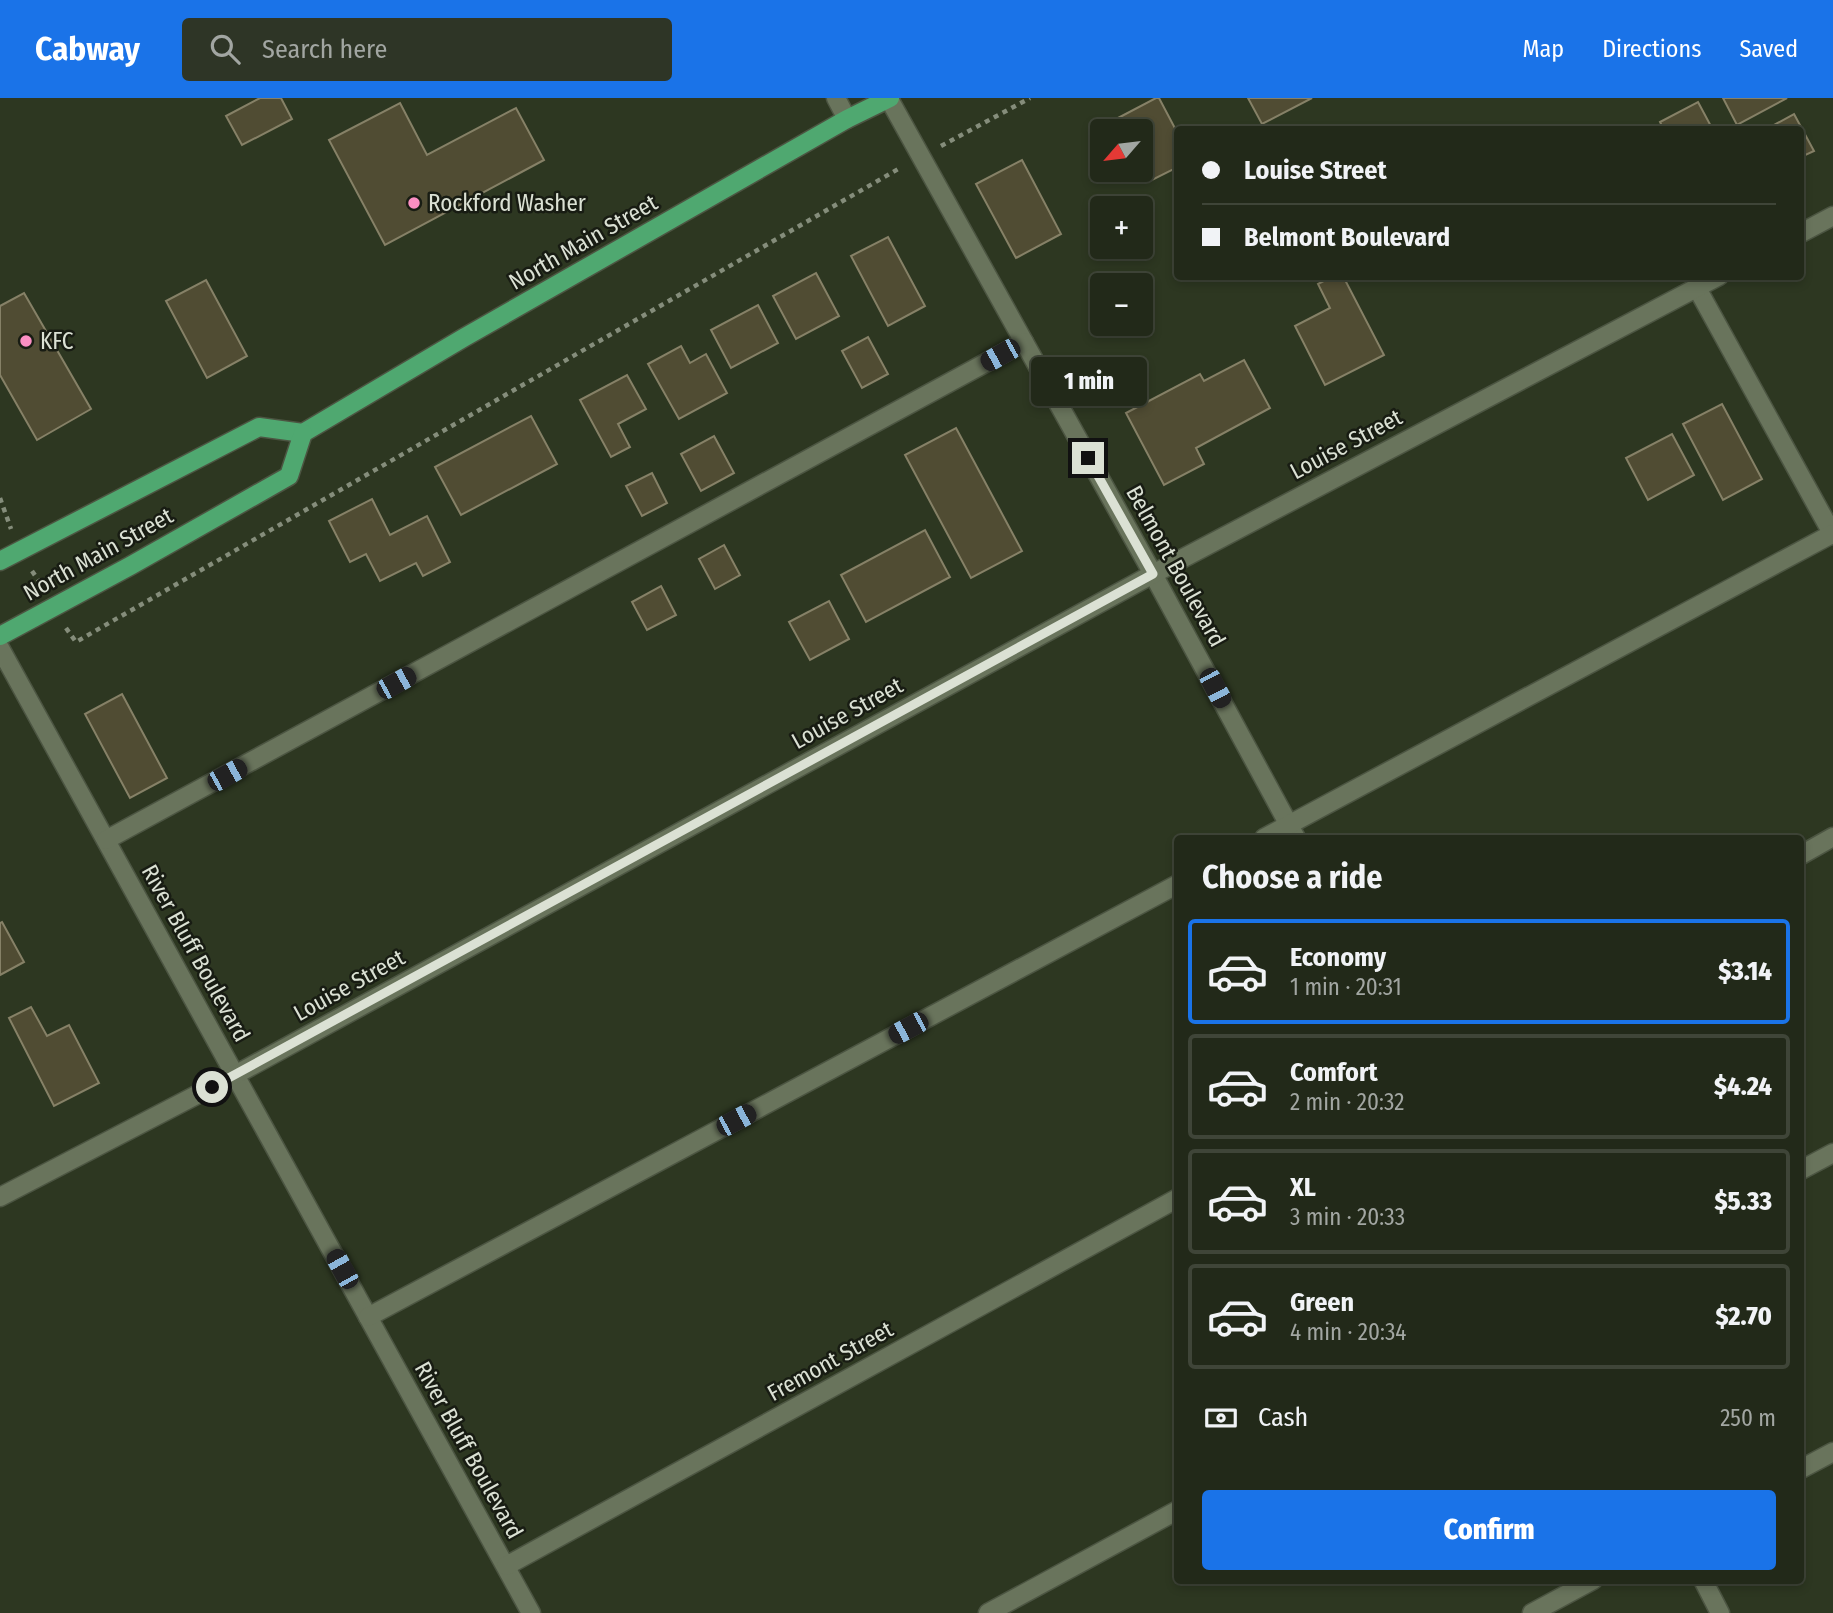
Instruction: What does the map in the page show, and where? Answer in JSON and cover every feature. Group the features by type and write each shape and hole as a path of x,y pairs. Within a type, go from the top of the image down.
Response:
{"main road":[{"name":"North Main Street","path":"0,561 260,427 303,433 465,337 847,119 889,98"},
{"name":"North Main Street","path":"0,636 130,566 289,475 303,433"}],"street":[{"path":"836,98 847,119"},
{"name":"Belmont Boulevard","path":"889,98 1293,832"},
{"path":"1804,231 1833,216"},
{"name":"Louise Street","path":"0,1196 235,1075 1153,574 1712,280"},
{"path":"1293,832 1833,535 1697,288"},
{"path":"106,841 1024,342"},
{"name":"River Bluff Boulevard","path":"0,648 531,1613"},
{"path":"1804,853 1833,837"},
{"path":"368,1317 1174,886"},
{"path":"1804,1168 1833,1153"},
{"name":"Fremont Street","path":"506,1566 1174,1200"},
{"path":"1804,1467 1833,1452"},
{"path":"988,1613 1174,1512"},
{"path":"1532,1613 1586,1584"},
{"path":"1705,1584 1720,1613"}],"path":[{"path":"942,145 1030,98"},
{"path":"67,630 76,642 866,188"}],"building":[{"path":"260,98 281,98 292,119 242,145 226,116"},
{"path":"1159,98 1174,126 1174,169 1153,180 1153,119 1119,119"},
{"path":"1248,98 1312,98 1262,124"},
{"path":"1723,98 1787,98 1737,125"},
{"path":"1698,102 1711,126 1662,126 1660,122"},
{"name":"Rockford Washer","path":"400,103 427,155 516,108 544,160 385,245 329,140"},
{"path":"1794,114 1800,126 1772,126"},
{"path":"1804,132 1814,151 1804,156"},
{"path":"1022,160 1061,234 1016,258 976,184"},
{"path":"888,237 925,306 888,326 851,256"},
{"path":"816,273 839,316 796,339 773,296"},
{"path":"206,280 247,356 207,378 166,301"},
{"path":"1326,280 1345,280 1384,355 1325,385 1295,326 1330,308 1318,284"},
{"name":"KFC","path":"24,293 91,409 37,440 0,375 0,306"},
{"path":"758,305 778,343 731,368 711,330"},
{"path":"868,337 888,374 862,388 842,351"},
{"path":"681,346 690,363 706,354 727,393 679,419 648,364"},
{"path":"1244,360 1270,408 1196,448 1204,464 1164,485 1126,413 1200,374 1204,381"},
{"path":"627,375 646,409 618,424 630,447 611,457 580,400"},
{"path":"1722,404 1762,479 1723,500 1683,424"},
{"path":"531,416 557,464 461,515 435,467"},
{"path":"956,428 1022,551 971,578 905,455"},
{"path":"1672,434 1694,475 1648,500 1626,458"},
{"path":"714,436 734,473 701,491 681,454"},
{"path":"652,473 667,503 642,516 626,486"},
{"path":"372,499 390,535 427,516 450,562 423,576 416,563 380,581 366,554 350,562 329,521"},
{"path":"925,530 950,577 866,622 841,575"},
{"path":"724,545 740,575 715,589 699,559"},
{"path":"661,586 676,615 647,630 632,602"},
{"path":"829,601 849,639 810,660 789,622"},
{"path":"122,694 167,778 130,798 85,714"},
{"path":"2,922 24,962 0,975 0,923"},
{"path":"31,1007 47,1036 69,1025 99,1083 54,1106 9,1018"}],"place":[{"name":"Rockford Washer","path":"414,203"},
{"name":"KFC","path":"26,341"}],"route":[{"path":"212,1087 1153,574 1088,458"}]}
